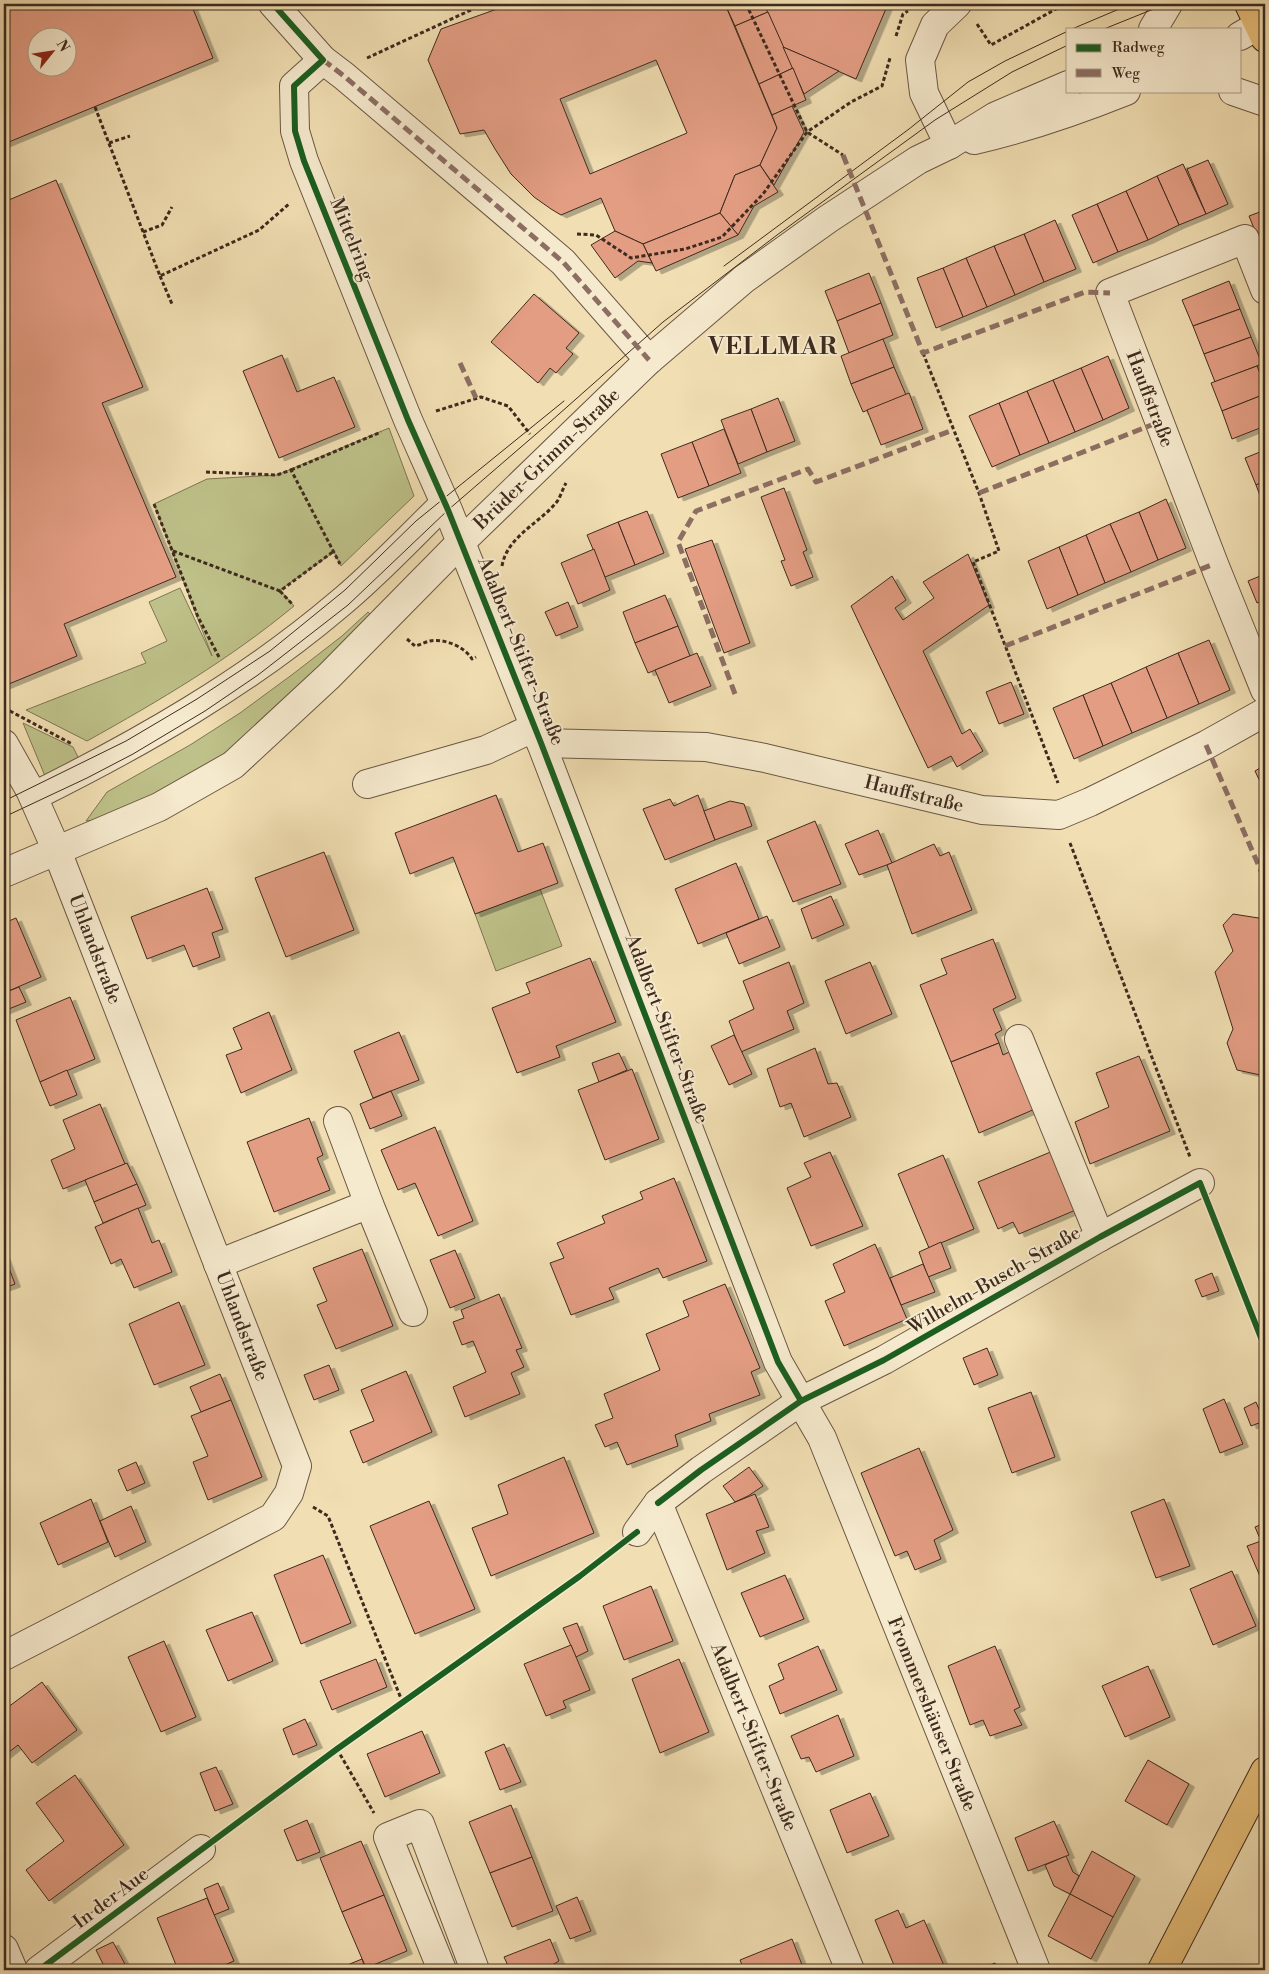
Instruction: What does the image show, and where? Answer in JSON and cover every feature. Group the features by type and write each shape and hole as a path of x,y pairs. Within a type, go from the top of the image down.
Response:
{"main road":[{"path":"1162,1970 1265,1771"}],"street":[{"path":"273,4 323,60 563,262 648,360"},
{"path":"1154,28 1168,4"},
{"path":"949,145 924,93 920,60 935,25 965,11"},
{"name":"Mittelring","path":"323,60 294,86 296,131 304,160 408,420 445,503"},
{"name":"Brüder-Grimm-Straße","path":"4,873 159,807 233,765 329,676 461,542 648,360 744,279 828,219 918,160 949,145 996,116 1066,86"},
{"name":"Brüder-Grimm-Straße","path":"949,145 1014,131 1061,116 1123,92"},
{"path":"1236,92 1265,102"},
{"name":"Hauffstraße","path":"1265,290 1245,239 1110,294 1265,690"},
{"path":"34,796 129,748 201,705 264,663 338,605 445,503"},
{"name":"Adalbert-Stifter-Straße","path":"445,503 538,735 778,1362 801,1401"},
{"name":"Hauffstraße","path":"538,735 706,746 765,758 982,810 1059,815 1090,802 1197,749 1265,712"},
{"path":"367,784 538,735"},
{"name":"Uhlandstraße","path":"4,744 34,796 297,1466 289,1492 273,1517 4,1656"},
{"name":"Wilhelm-Busch-Straße","path":"1019,1039 1100,1237"},
{"path":"338,1120 369,1204 413,1312"},
{"name":"Wilhelm-Busch-Straße","path":"801,1401 884,1360 1100,1237 1200,1183"},
{"path":"218,1264 369,1204"},
{"path":"637,1532 658,1503 700,1470 801,1401"},
{"name":"Frommershäuser Straße","path":"801,1401 825,1448 1036,1970"},
{"name":"Adalbert-Stifter-Straße","path":"658,1503 850,1970"},
{"path":"442,1970 388,1837 420,1824 465,1967"},
{"name":"In der Aue","path":"39,1970 201,1849"},
{"path":"4,1948 13,1970"}],"path":[{"path":"344,76 365,58 484,4"},
{"path":"746,4 807,132 843,155"},
{"path":"965,11 991,45 1064,4"},
{"path":"895,41 902,14 915,7"},
{"path":"532,235 596,235 631,258 685,249 722,237 763,194 807,132 851,102 882,86 892,50"},
{"path":"95,107 172,304"},
{"path":"109,143 130,136"},
{"path":"160,276 260,230 296,198 316,188"},
{"path":"143,232 162,225 172,206"},
{"path":"923,353 979,493 999,551 973,562 1058,783 1059,815 1265,1348"},
{"path":"501,573 504,556 520,535 556,504 568,479 550,457"},
{"path":"154,504 198,617 221,661"},
{"path":"172,551 280,591 334,551"},
{"path":"289,1492 328,1516 402,1701"},
{"path":"201,1849 402,1701 580,1576 637,1532"},
{"path":"336,1749 388,1837"}],"green space":[{"path":"389,428 414,496 341,566 334,552 280,590 294,606 270,625 194,678 87,741 26,710 146,663 141,653 167,641 149,602 180,588 212,656 154,504 207,479 277,475"},
{"path":"368,612 371,615 308,680 229,750 192,774 153,795 107,816 86,821 107,792 190,745 240,713 342,636"},
{"path":"23,723 73,747 79,759 45,776"},
{"path":"540,889 562,946 496,971 475,914"}],"building":[{"path":"4,4 191,4 213,58 4,144"},
{"path":"511,4 725,4 777,128 760,165 735,175 720,213 643,244 615,231 601,198 561,215 534,197 511,174 484,130 460,134 428,60 441,29","holes":["656,60 687,133 590,174 560,99"]},
{"path":"725,4 764,4 768,12 735,26"},
{"path":"764,4 888,4 856,79 783,47"},
{"path":"768,12 793,68 759,84 735,26"},
{"path":"783,47 839,71 804,94"},
{"path":"793,68 806,100 772,115 759,84"},
{"path":"792,106 804,132 774,185 760,165 777,128 772,115"},
{"path":"1208,160 1228,204 1206,214 1187,169"},
{"path":"1183,164 1206,214 1179,225 1157,176"},
{"path":"760,165 778,192 754,206 738,235 720,213 735,175"},
{"path":"1157,176 1179,225 1148,240 1126,191"},
{"path":"56,180 143,387 102,403 176,577 64,624 77,656 4,686 4,202"},
{"path":"1126,191 1148,240 1118,252 1097,204"},
{"path":"1097,204 1118,252 1093,263 1072,215"},
{"path":"1265,210 1265,238 1259,241 1249,216"},
{"path":"720,213 738,235 656,271 643,244"},
{"path":"1055,220 1076,269 1044,282 1024,234"},
{"path":"615,231 643,244 652,263 638,261 615,278 591,245"},
{"path":"1024,234 1044,282 1015,295 994,246"},
{"path":"994,246 1015,295 987,307 966,258"},
{"path":"966,258 987,307 963,317 943,268"},
{"path":"943,268 963,317 936,328 917,278"},
{"path":"869,273 881,303 837,321 825,291"},
{"path":"1229,281 1240,309 1193,326 1182,300"},
{"path":"534,294 579,333 566,348 573,354 556,373 550,368 538,383 491,342"},
{"path":"881,303 893,335 849,353 837,321"},
{"path":"1240,309 1251,337 1204,354 1193,326"},
{"path":"1251,337 1262,364 1215,382 1204,354"},
{"path":"883,339 894,367 851,384 841,356"},
{"path":"282,355 297,392 334,377 355,427 279,458 243,371"},
{"path":"1108,356 1129,408 1103,420 1081,368"},
{"path":"1257,366 1265,386 1265,394 1222,411 1211,383"},
{"path":"894,367 906,395 863,412 851,384"},
{"path":"1081,368 1103,420 1075,432 1053,380"},
{"path":"1053,380 1075,432 1049,443 1027,391"},
{"path":"1027,391 1049,443 1020,455 999,403"},
{"path":"909,393 923,429 881,445 867,410"},
{"path":"1265,394 1265,426 1232,439 1222,411"},
{"path":"778,398 795,441 767,452 751,409"},
{"path":"999,403 1020,455 992,467 969,416"},
{"path":"751,409 767,452 738,464 721,420"},
{"path":"724,429 741,473 709,486 692,442"},
{"path":"692,442 709,486 678,498 661,454"},
{"path":"1265,450 1265,481 1256,485 1245,458"},
{"path":"1265,481 1265,509 1256,485"},
{"path":"784,488 807,550 803,552 813,577 791,586 781,561 785,560 761,497"},
{"path":"1166,499 1186,548 1158,560 1139,512"},
{"path":"647,511 664,553 635,565 618,522"},
{"path":"1139,512 1158,560 1131,572 1110,524"},
{"path":"618,522 635,565 605,577 587,535"},
{"path":"1110,524 1131,572 1105,583 1086,535"},
{"path":"1086,535 1105,583 1078,595 1059,547"},
{"path":"712,540 750,643 724,653 685,549"},
{"path":"1059,547 1078,595 1047,609 1028,561"},
{"path":"594,549 610,590 578,604 561,563"},
{"path":"968,554 989,605 923,651 962,734 970,729 983,751 957,767 951,756 928,768 851,606 892,576 906,600 895,608 903,620 934,598 923,582"},
{"path":"1265,574 1265,600 1257,603 1248,581"},
{"path":"665,595 678,626 635,643 623,612"},
{"path":"568,602 578,627 556,636 545,612"},
{"path":"678,626 690,656 648,673 635,643"},
{"path":"1209,640 1230,690 1199,704 1178,653"},
{"path":"697,653 711,686 669,703 655,670"},
{"path":"1178,653 1199,704 1167,718 1146,667"},
{"path":"1146,667 1167,718 1132,733 1111,683"},
{"path":"1011,682 1024,714 999,724 986,692"},
{"path":"1111,683 1132,733 1103,746 1083,695"},
{"path":"1083,695 1103,746 1074,759 1053,708"},
{"path":"1265,765 1265,792 1255,771"},
{"path":"496,795 518,852 543,843 558,883 475,914 453,857 410,874 395,833"},
{"path":"698,795 715,840 665,860 643,809 670,799 674,806"},
{"path":"730,801 744,804 752,826 715,840 704,811"},
{"path":"815,821 841,884 793,902 767,841"},
{"path":"878,830 892,863 859,875 845,844"},
{"path":"934,844 940,856 949,852 972,910 912,934 887,865"},
{"path":"324,852 354,930 286,957 255,878"},
{"path":"736,863 759,919 698,944 675,889"},
{"path":"207,888 223,929 212,933 220,957 193,967 184,945 147,959 131,917"},
{"path":"831,896 844,925 812,939 801,909"},
{"path":"1233,914 1265,919 1265,1076 1237,1070 1227,1043 1233,1029 1215,972 1233,951 1223,925"},
{"path":"767,916 780,947 739,964 726,933"},
{"path":"16,918 41,977 4,993 4,923"},
{"path":"993,939 1016,998 993,1009 1002,1030 995,1034 999,1043 951,1062 920,985 947,974 941,959"},
{"path":"590,958 616,1022 556,1046 560,1057 517,1073 492,1008 530,993 526,983"},
{"path":"789,962 804,1003 787,1011 794,1029 741,1052 729,1021 754,1009 743,981"},
{"path":"870,962 892,1014 846,1034 825,981"},
{"path":"19,987 26,1002 4,1011 4,993"},
{"path":"70,997 95,1059 40,1082 16,1020"},
{"path":"269,1012 292,1070 241,1093 226,1055 242,1049 233,1028"},
{"path":"399,1032 419,1080 373,1098 354,1051"},
{"path":"734,1035 752,1074 729,1085 711,1046"},
{"path":"999,1043 1003,1055 1011,1051 1035,1109 979,1133 951,1062"},
{"path":"815,1048 828,1084 837,1083 851,1117 804,1137 791,1103 780,1107 767,1069"},
{"path":"619,1053 627,1070 599,1082 592,1063"},
{"path":"1139,1056 1170,1131 1090,1164 1075,1122 1109,1107 1096,1073"},
{"path":"632,1069 659,1139 605,1160 578,1090"},
{"path":"67,1070 77,1095 50,1106 40,1082"},
{"path":"391,1091 402,1116 370,1129 360,1104"},
{"path":"100,1104 125,1164 63,1189 51,1160 75,1149 63,1120"},
{"path":"309,1118 323,1155 317,1158 330,1190 274,1212 247,1142"},
{"path":"435,1127 473,1221 438,1236 415,1183 398,1190 381,1150"},
{"path":"1053,1151 1078,1209 1019,1234 1013,1222 998,1229 978,1182"},
{"path":"830,1152 863,1226 811,1246 787,1188 811,1177 804,1163"},
{"path":"943,1155 974,1229 929,1248 898,1174"},
{"path":"127,1163 137,1184 94,1202 85,1180"},
{"path":"674,1178 707,1261 663,1278 658,1268 609,1288 614,1299 571,1315 550,1263 564,1258 557,1243 605,1223 602,1216 643,1199 640,1192"},
{"path":"137,1184 146,1205 103,1223 94,1202"},
{"path":"138,1208 152,1243 159,1240 172,1272 134,1288 121,1259 111,1264 95,1227"},
{"path":"941,1242 951,1268 928,1277 919,1252"},
{"path":"875,1244 907,1319 844,1346 825,1301 845,1292 833,1264"},
{"path":"362,1249 393,1326 336,1349 317,1305 327,1301 313,1268"},
{"path":"455,1250 475,1298 450,1308 430,1260"},
{"path":"4,1255 15,1284 4,1288"},
{"path":"923,1264 935,1292 901,1305 890,1278"},
{"path":"1212,1273 1219,1291 1202,1297 1195,1280"},
{"path":"725,1284 760,1368 751,1372 760,1395 709,1414 711,1421 675,1435 678,1446 627,1465 617,1442 605,1447 595,1425 613,1418 604,1394 660,1370 646,1334 689,1316 683,1301"},
{"path":"499,1294 522,1348 516,1350 524,1367 511,1373 520,1394 465,1417 453,1387 486,1372 473,1341 462,1345 453,1322 464,1318 461,1310"},
{"path":"179,1302 205,1365 154,1385 129,1324"},
{"path":"987,1348 998,1375 974,1385 963,1358"},
{"path":"329,1365 339,1390 314,1400 304,1375"},
{"path":"406,1371 432,1432 363,1463 350,1431 374,1421 361,1390"},
{"path":"220,1374 231,1400 201,1412 190,1387"},
{"path":"1031,1392 1055,1457 1012,1473 988,1408"},
{"path":"1224,1399 1243,1444 1220,1453 1203,1409"},
{"path":"231,1400 262,1477 208,1500 193,1462 208,1456 191,1416"},
{"path":"1256,1402 1264,1421 1251,1426 1244,1408"},
{"path":"919,1448 953,1530 934,1540 941,1559 915,1570 907,1551 895,1556 861,1473"},
{"path":"564,1457 594,1533 491,1576 472,1528 508,1514 498,1485"},
{"path":"136,1462 145,1483 127,1491 118,1470"},
{"path":"749,1467 763,1486 735,1502 723,1486"},
{"path":"755,1494 769,1527 756,1531 765,1553 727,1570 706,1514"},
{"path":"91,1499 108,1542 58,1565 40,1523"},
{"path":"1164,1499 1190,1566 1156,1578 1131,1512"},
{"path":"429,1501 475,1609 415,1634 370,1526"},
{"path":"131,1506 146,1542 115,1557 100,1521"},
{"path":"1265,1523 1265,1588 1247,1546 1261,1541 1255,1527"},
{"path":"323,1555 351,1623 301,1644 274,1575"},
{"path":"1232,1571 1256,1626 1213,1645 1190,1589"},
{"path":"785,1575 804,1619 760,1637 741,1593"},
{"path":"651,1586 673,1641 624,1660 603,1606"},
{"path":"252,1612 273,1661 228,1681 206,1630"},
{"path":"577,1623 588,1651 576,1657 563,1628"},
{"path":"164,1641 196,1717 161,1732 128,1657"},
{"path":"571,1645 590,1690 563,1701 566,1708 546,1716 524,1664"},
{"path":"818,1646 837,1690 780,1714 769,1686 784,1679 778,1664"},
{"path":"995,1646 1020,1707 1014,1710 1022,1725 990,1736 983,1720 970,1725 948,1666"},
{"path":"376,1659 387,1687 332,1710 320,1681"},
{"path":"679,1659 709,1732 660,1753 632,1679"},
{"path":"1148,1666 1170,1717 1125,1737 1102,1686"},
{"path":"42,1682 77,1730 32,1763 18,1745 4,1756 4,1710"},
{"path":"838,1715 854,1756 816,1772 809,1757 801,1759 791,1736"},
{"path":"305,1719 317,1745 293,1755 283,1729"},
{"path":"422,1731 440,1773 385,1797 367,1754"},
{"path":"504,1744 521,1782 500,1790 485,1752"},
{"path":"1148,1760 1189,1784 1167,1825 1125,1801"},
{"path":"216,1767 233,1804 215,1811 200,1773"},
{"path":"75,1775 124,1845 49,1901 26,1870 64,1841 36,1803"},
{"path":"870,1793 889,1836 847,1853 830,1810"},
{"path":"511,1805 532,1857 490,1873 469,1822"},
{"path":"307,1820 320,1852 297,1861 284,1830"},
{"path":"1054,1821 1069,1855 1028,1871 1015,1838"},
{"path":"361,1841 384,1895 342,1912 320,1858"},
{"path":"1092,1851 1135,1876 1113,1917 1070,1894"},
{"path":"1066,1856 1073,1872 1079,1876 1070,1894 1054,1886 1045,1865"},
{"path":"532,1857 553,1911 512,1927 490,1873"},
{"path":"218,1883 229,1909 214,1915 204,1889"},
{"path":"1070,1894 1113,1917 1091,1959 1048,1936"},
{"path":"384,1895 407,1951 366,1968 342,1912"},
{"path":"577,1897 591,1931 570,1939 556,1906"},
{"path":"207,1898 234,1961 213,1970 178,1970 157,1918"},
{"path":"898,1910 906,1928 924,1920 946,1970 896,1970 875,1920"},
{"path":"550,1939 559,1961 552,1965 554,1970 510,1970 504,1957"},
{"path":"792,1939 804,1970 744,1970 740,1960"},
{"path":"113,1942 126,1966 118,1970 106,1970 96,1950"},
{"path":"362,1959 366,1970 341,1970 340,1968"},
{"path":"995,1963 998,1970 976,1970"}],"tram line":[{"path":"1074,28 1131,4"},
{"path":"1106,28 1166,4"},
{"path":"724,266 909,129 968,82 1005,61 1066,32"},
{"path":"4,817 133,754 205,711 258,675 348,605 448,510 663,322 777,235 935,120 1012,72 1066,46"},
{"path":"4,801 126,741 197,699 270,651 345,590 416,521 564,401"}],"marked path":[{"path":"323,60 563,262 649,360"},
{"path":"843,155 923,353 1085,292 1110,293"},
{"path":"460,363 476,398"},
{"path":"979,493 1159,422"},
{"path":"735,694 678,542 696,511 808,469 816,482 953,430"},
{"path":"1005,646 1214,564"},
{"path":"1206,745 1265,880"}],"cycle path":[{"path":"273,4 323,60 294,86 295,131 304,161 408,420 448,510 541,743 778,1362 801,1401"},
{"path":"658,1503 701,1470 801,1401 884,1360 1100,1237 1200,1183 1265,1348"},
{"path":"39,1970 337,1749 580,1576 637,1532"}],"district":[{"name":"VELLMAR","path":"773,347"}]}
